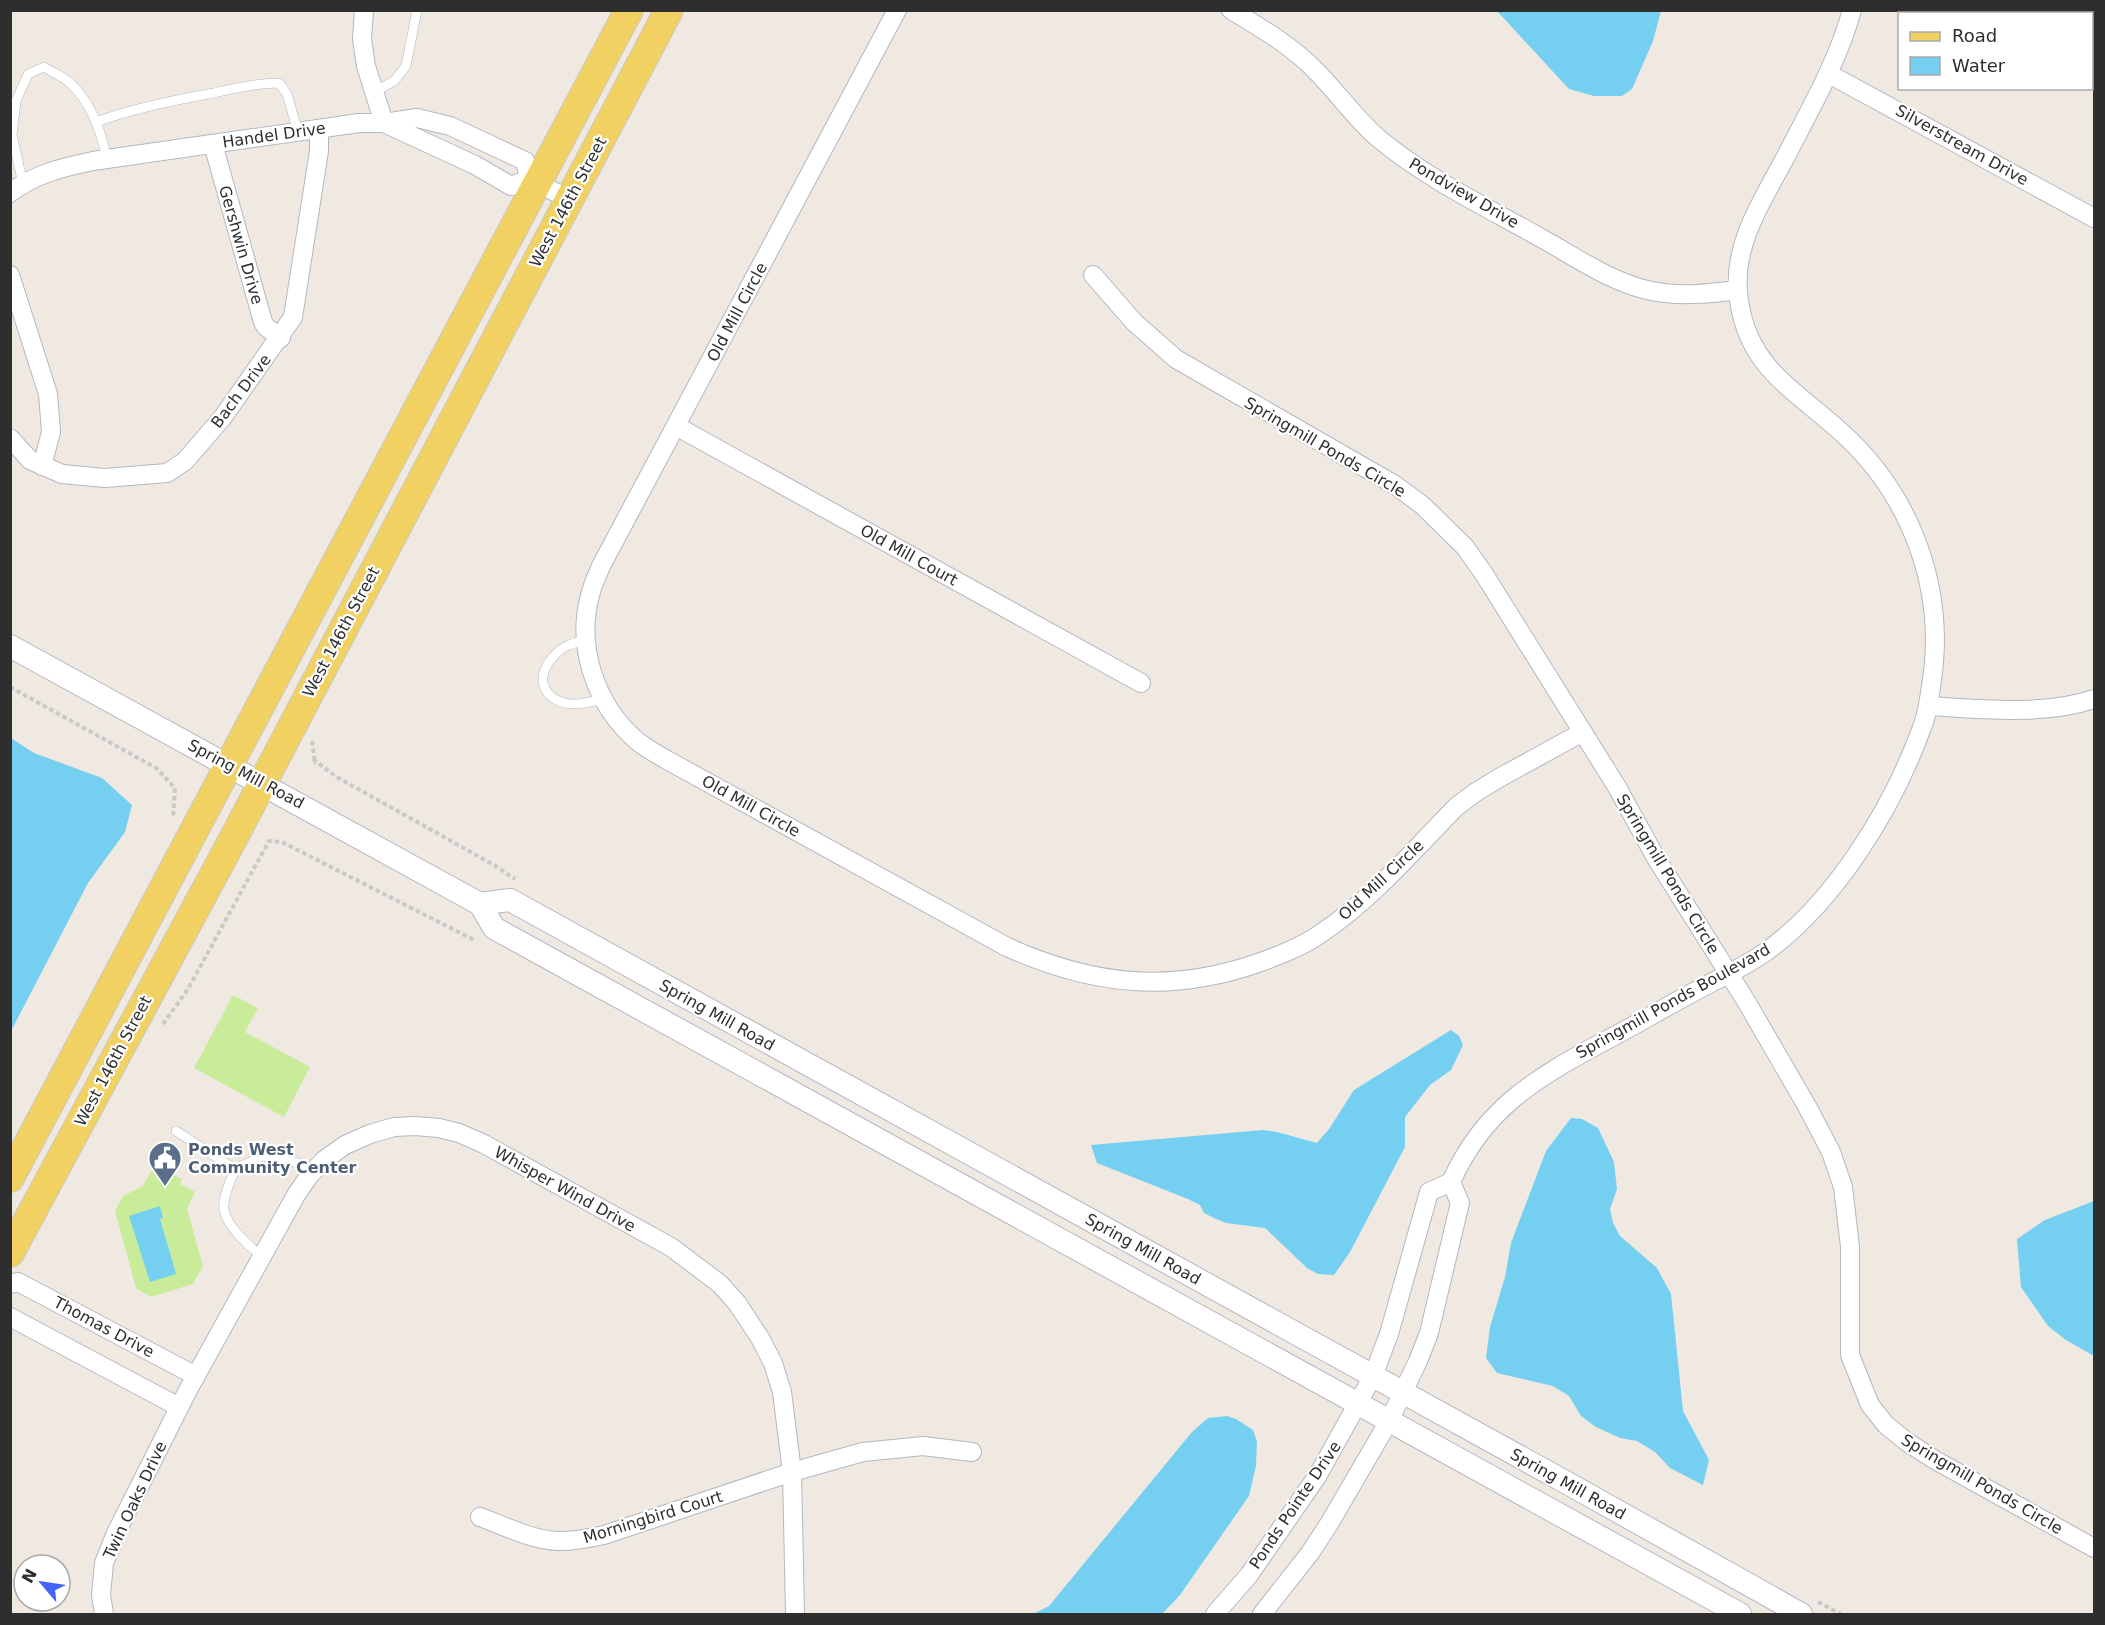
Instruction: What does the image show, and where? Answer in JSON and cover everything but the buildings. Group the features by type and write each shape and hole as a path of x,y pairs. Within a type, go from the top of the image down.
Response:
{"main road":[{"name":"West 146th Street","path":"10,1178 230,766 534,181 629,10"},
{"name":"West 146th Street","path":"10,1253 262,783 669,10"}],"street":[{"path":"364,10 362,39 366,66 384,123 417,118 450,126 525,161 534,181 569,200"},
{"name":"Old Mill Circle","path":"897,10 601,566 591,591 586,615 586,640 591,671 603,699 631,736 667,760 1007,947 1039,962 1084,975 1123,981 1162,983 1201,979 1243,968 1282,955 1319,935 1351,911 1456,807 1476,792 1583,732"},
{"name":"Pondview Drive","path":"1231,10 1291,49 1315,69 1375,135 1398,154 1425,173 1587,263 1626,284 1648,290 1673,294 1707,294 1737,290"},
{"name":"Springmill Ponds Boulevard","path":"1366,1390 1389,1334 1429,1192 1451,1182 1482,1129 1520,1092 1556,1067 1763,954 1787,935 1843,875 1870,834 1901,777 1922,729 1928,706 1936,643 1934,609 1927,566 1905,514 1879,472 1840,431 1780,382 1755,350 1746,331 1737,290 1739,262 1750,223 1829,74 1852,10"},
{"name":"Silverstream Drive","path":"1829,74 2092,212"},
{"name":"Handel Drive","path":"17,189 60,168 107,159 359,123 384,123 476,165 511,186 534,181"},
{"name":"Bach Drive","path":"10,438 30,460 62,474 105,478 166,473 185,461 223,417 293,318 319,151 319,129"},
{"name":"Gershwin Drive","path":"213,144 263,321 266,327 281,338"},
{"path":"10,275 48,394 51,432 42,466"},
{"name":"Springmill Ponds Circle","path":"1093,275 1134,322 1176,359 1395,485 1440,521 1465,547 1484,573 1617,787 1656,858 1746,1001 1808,1108 1830,1152 1843,1187 1850,1247 1850,1355 1870,1405 1886,1425 1935,1460 2094,1548"},
{"name":"Old Mill Court","path":"676,426 1141,683"},
{"name":"Spring Mill Road","path":"10,646 480,904 494,928 1396,1407 1801,1614"},
{"path":"1928,706 2057,708 2079,705 2094,699"},
{"name":"Spring Mill Road","path":"480,904 510,900 1396,1407 1740,1614"},
{"name":"Whisper Wind Drive","path":"192,1383 296,1195 324,1160 345,1145 394,1127 439,1128 459,1133 484,1144 671,1247 720,1284 737,1303 773,1363 782,1392 792,1472 795,1614"},
{"path":"1396,1407 1429,1333 1460,1203 1451,1182"},
{"name":"Thomas Drive","path":"10,1284 18,1282 192,1383"},
{"path":"10,1317 180,1407"},
{"name":"Twin Oaks Drive","path":"104,1614 101,1595 104,1563 116,1533 192,1383"},
{"name":"Ponds Pointe Drive","path":"1215,1614 1249,1575 1318,1475 1366,1390"},
{"name":"Ponds Pointe Drive","path":"1262,1614 1298,1569 1329,1524 1396,1407"},
{"name":"Morningbird Court","path":"480,1517 521,1533 555,1541 577,1540 604,1535 792,1472 863,1452 923,1446 972,1452"}],"lane":[{"path":"374,92 394,81 406,66 417,10"},
{"path":"17,189 12,135 16,100 28,74 44,67 68,81 84,98 102,134 107,159"},
{"path":"96,123 121,113 191,97 263,83 279,83 287,94 298,132"},
{"path":"586,640 571,644 553,657 545,668 542,678 544,687 548,695 567,703 577,705 603,699"},
{"path":"176,1131 236,1169"},
{"path":"262,1256 235,1232 224,1210 228,1187 236,1169 262,1156 282,1158 316,1169"}],"path":[{"path":"10,687 156,768 175,788"}],"green space":[{"path":"233,995 258,1008 245,1032 310,1067 284,1117 194,1068"},
{"path":"154,1166 182,1179 180,1184 195,1192 187,1209 203,1266 193,1284 151,1297 136,1288 115,1211 123,1196 143,1186"}],"water":[{"path":"1497,11 1661,11 1653,41 1632,89 1622,96 1594,96 1569,89"},
{"path":"11,738 34,753 102,778 132,805 125,832 88,883 11,1031"},
{"path":"1451,1030 1459,1036 1463,1045 1451,1070 1430,1085 1405,1117 1405,1147 1350,1252 1334,1275 1318,1274 1307,1268 1265,1228 1226,1223 1204,1213 1200,1205 1188,1199 1097,1163 1091,1145 1263,1130 1317,1143 1329,1129 1354,1090"},
{"path":"1571,1118 1582,1119 1598,1128 1614,1162 1617,1189 1610,1209 1613,1223 1620,1236 1657,1268 1671,1294 1683,1411 1709,1460 1703,1485 1670,1468 1655,1452 1637,1441 1620,1438 1596,1427 1581,1416 1569,1396 1553,1386 1497,1373 1486,1358 1490,1327 1505,1277 1511,1243 1546,1151"},
{"path":"2094,1201 2094,1356 2066,1340 2048,1326 2021,1287 2017,1239 2045,1220"},
{"path":"160,1206 163,1218 160,1219 176,1274 150,1282 129,1216"},
{"path":"1227,1416 1253,1430 1257,1442 1256,1466 1249,1496 1180,1595 1162,1614 1033,1614 1049,1606 1192,1432 1208,1418"}],"place":[{"name":"Ponds West Community Center","path":"165,1187"}]}
